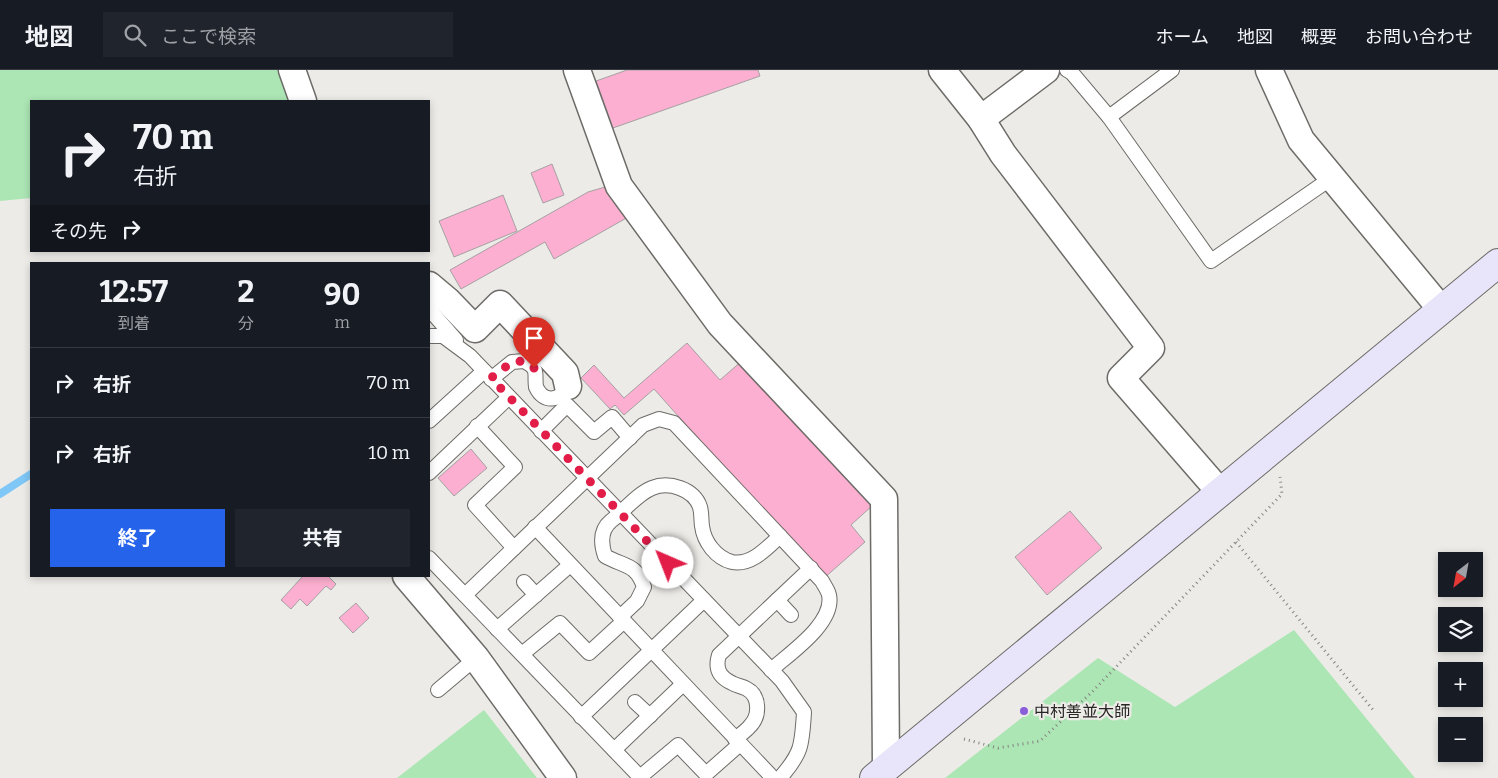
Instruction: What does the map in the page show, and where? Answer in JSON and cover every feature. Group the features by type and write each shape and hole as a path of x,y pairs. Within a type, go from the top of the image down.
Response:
{"street":[{"path":"292,70 304,100"},
{"path":"577,70 619,186 720,324 884,499 880,773"},
{"path":"942,70 981,119 1004,154 1151,348 1121,378 1220,492"},
{"path":"981,119 1046,70"},
{"path":"1269,70 1301,140 1441,309"},
{"path":"880,773 1498,263"},
{"path":"430,286 448,301 474,328 500,304 565,373 568,386"},
{"path":"407,577 476,658 563,778"}],"lane":[{"path":"1067,70 1072,73 1109,117 1212,261 1333,177"},
{"path":"1109,117 1172,70"},
{"path":"430,310 470,356 541,431 771,670 804,712 802,742 795,761 780,778"},
{"path":"430,336 442,336 470,356"},
{"path":"430,420 488,375 512,362 524,361 534,368 537,374 536,387 542,396 550,399 558,398 568,386"},
{"path":"430,472 509,397"},
{"path":"541,431 567,405 594,432 612,417 630,438"},
{"path":"465,595 643,425 659,419 674,423 811,568 822,581 829,594 828,609 821,624 771,670"},
{"path":"477,426 515,467 475,505 514,548"},
{"path":"522,654 560,623 588,653 622,619 637,600 644,587 639,574 629,566 605,556 601,541 608,523 641,494 652,488 666,485 681,488 692,494 700,505 702,526 707,542 724,559 733,562 751,560 780,536"},
{"path":"535,527 773,778"},
{"path":"430,559 640,777 678,745 706,774 751,726 756,717 757,702 755,696 748,689 733,684 719,673 716,664 719,655 811,568"},
{"path":"498,629 570,564"},
{"path":"524,582 536,595"},
{"path":"582,717 704,600"},
{"path":"777,600 791,615"},
{"path":"438,690 476,658"},
{"path":"614,750 683,684"},
{"path":"635,702 650,716"}],"path":[{"path":"962,739 998,748 1040,741 1092,692 1282,494 1280,476"},
{"path":"1236,542 1374,711"}],"green space":[{"path":"0,70 287,70 298,100 30,100 30,198 0,201"},
{"path":"1294,630 1415,778 945,778 1098,658 1175,707"},
{"path":"484,710 537,778 397,778"}],"building":[{"path":"627,70 758,70 760,76 613,128 596,81"},
{"path":"552,164 564,195 543,203 531,173"},
{"path":"612,185 630,216 554,259 545,242 461,289 450,270 588,192"},
{"path":"503,195 517,231 454,257 439,221"},
{"path":"687,343 720,380 744,359 873,505 851,525 865,542 823,579 654,389 624,415 615,405 610,409 581,378 594,365 624,398"},
{"path":"471,449 487,468 454,496 438,478"},
{"path":"1070,511 1102,548 1047,595 1015,557"},
{"path":"302,577 329,577 336,584 331,590 326,586 307,606 300,599 291,609 281,600"},
{"path":"356,603 369,618 353,633 339,618"}],"waterway":[{"path":"0,494 30,475"}],"place":[{"name":"中村善並大師","path":"1024,711"}],"route":[{"path":"534,368 524,361 518,360 507,365 491,378 668,563"}]}
